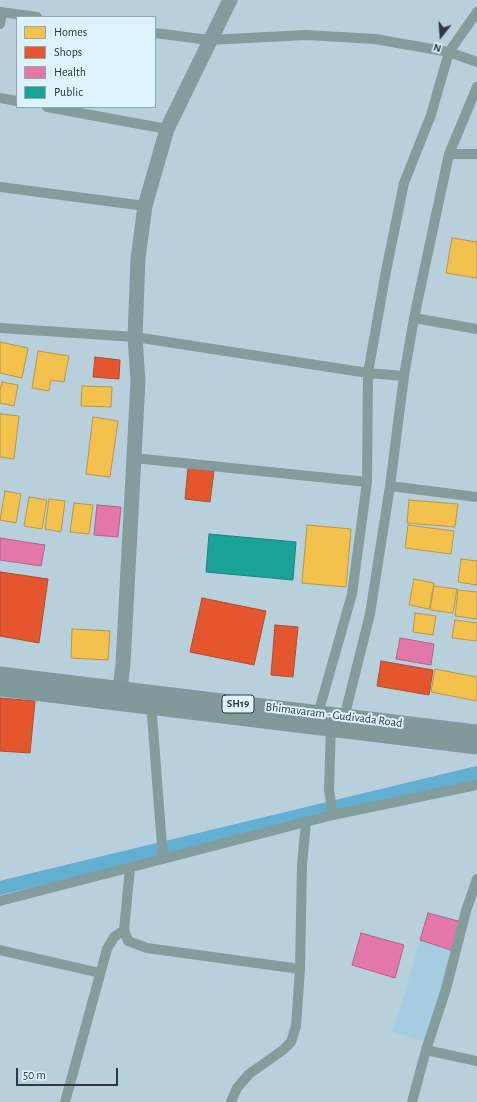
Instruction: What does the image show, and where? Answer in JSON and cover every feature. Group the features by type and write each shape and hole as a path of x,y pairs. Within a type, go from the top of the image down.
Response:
{"main road":[{"path":"120,690 123,664 138,381 135,337 138,258 145,206 167,129 209,40 230,0"},
{"name":"Bhimavaram - Gudivada Road","path":"0,675 120,690 151,700"},
{"name":"Bhimavaram - Gudivada Road","path":"0,688 151,700 333,721 477,732"},
{"name":"Bhimavaram - Gudivada Road","path":"333,721 477,746"}],"street":[{"path":"0,24 1,12 31,16"},
{"path":"333,815 329,790 333,721 367,482 368,373 386,271 404,183 431,116 449,52 477,12"},
{"path":"156,33 209,40 306,35 376,39 449,52 477,62"},
{"path":"333,721 370,614 390,486 404,376 414,318 449,154 477,87"},
{"path":"0,98 16,101"},
{"path":"52,108 167,129"},
{"path":"449,154 477,154"},
{"path":"0,187 145,206"},
{"path":"414,318 477,329"},
{"path":"0,328 135,337 368,373 404,376"},
{"path":"134,458 367,482"},
{"path":"390,486 477,497"},
{"path":"151,700 163,859"},
{"path":"0,901 333,815 477,785"},
{"path":"231,1102 237,1088 249,1074 283,1050 291,1042 296,1026 300,969 302,865 306,822"},
{"path":"130,868 124,930 128,941 147,948 300,969"},
{"path":"412,1102 426,1050 446,989 466,912 477,879"},
{"path":"65,1102 107,949 114,937 124,930"},
{"path":"0,950 100,973"},
{"path":"426,1050 477,1061"}],"shaded area":[{"path":"428,913 462,922 428,1042 393,1032"}],"building: Homes":[{"path":"452,238 477,242 477,278 446,273"},
{"path":"0,342 28,348 22,378 0,373"},
{"path":"38,351 69,356 64,382 51,380 49,391 32,388"},
{"path":"2,382 18,385 14,406 0,403 0,390"},
{"path":"82,386 112,387 111,407 81,406"},
{"path":"0,414 19,416 14,459 0,457"},
{"path":"93,417 118,421 110,477 86,474"},
{"path":"5,491 21,494 16,523 0,520"},
{"path":"29,497 47,500 42,529 24,526"},
{"path":"49,499 65,501 61,532 45,529"},
{"path":"409,500 458,504 455,527 407,523"},
{"path":"74,503 93,505 89,534 70,532"},
{"path":"307,525 351,529 346,587 302,583"},
{"path":"408,525 454,531 451,554 405,548"},
{"path":"461,559 477,561 477,585 458,582"},
{"path":"414,579 434,583 429,609 409,605"},
{"path":"434,586 457,589 453,613 430,610"},
{"path":"458,590 477,592 477,619 455,616"},
{"path":"415,613 436,616 433,635 413,632"},
{"path":"455,620 477,623 477,641 452,638"},
{"path":"72,629 110,631 108,660 71,658"},
{"path":"435,669 477,677 477,701 431,692"}],"building: Shops":[{"path":"95,357 120,360 119,379 93,377"},
{"path":"188,468 214,471 210,502 185,499"},
{"path":"0,572 48,579 39,643 0,636"},
{"path":"202,598 266,611 254,665 190,652"},
{"path":"275,625 298,627 293,677 271,675"},
{"path":"381,661 433,670 429,695 377,686"},
{"path":"0,698 35,701 30,753 0,751"}],"building: Health":[{"path":"97,505 121,507 118,537 94,535"},
{"path":"0,538 45,545 41,566 0,560"},
{"path":"400,638 434,644 431,665 396,659"},
{"path":"428,913 462,922 454,951 420,940"},
{"path":"361,933 404,945 395,978 352,965"}],"building: Public":[{"path":"209,534 296,542 293,580 206,572"}],"waterway":[{"path":"0,888 477,773"}]}
